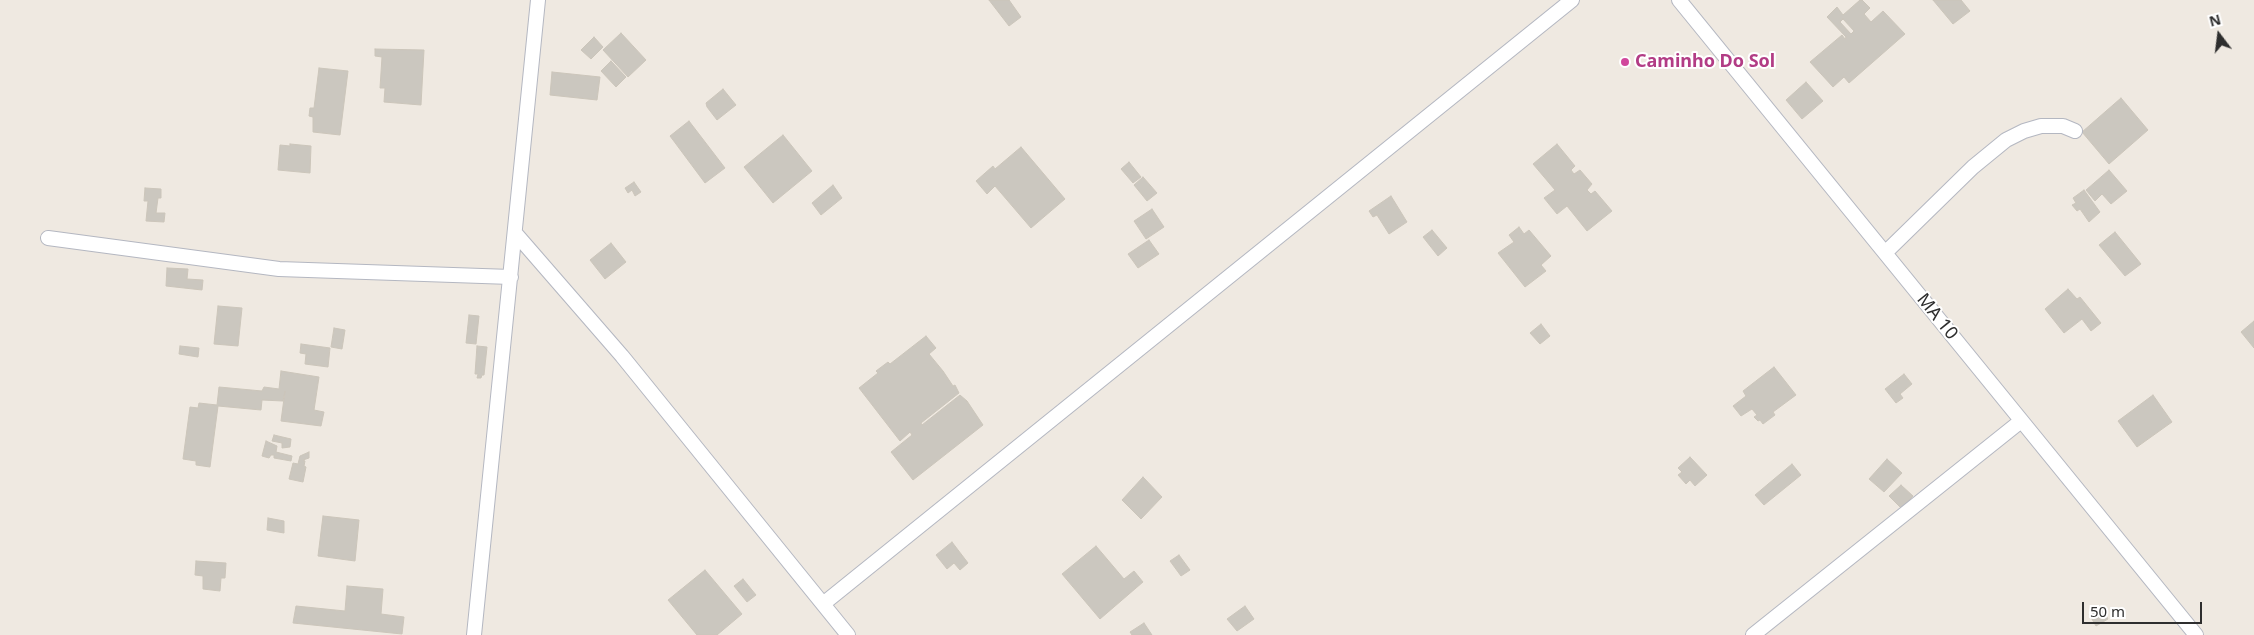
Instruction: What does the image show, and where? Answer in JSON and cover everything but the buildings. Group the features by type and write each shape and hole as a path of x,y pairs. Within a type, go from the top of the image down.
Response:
{"street":[{"path":"474,635 516,234 538,0"},
{"path":"822,604 1572,0"},
{"name":"MA 10","path":"1679,0 2196,635"},
{"path":"1884,252 1973,167 2006,140 2024,131 2041,126 2063,126 2075,131"},
{"path":"516,234 622,356 848,635"},
{"path":"48,238 279,269 511,277"},
{"path":"1753,635 2022,421"}],"place":[{"name":"Caminho Do Sol","path":"1625,62"}]}
